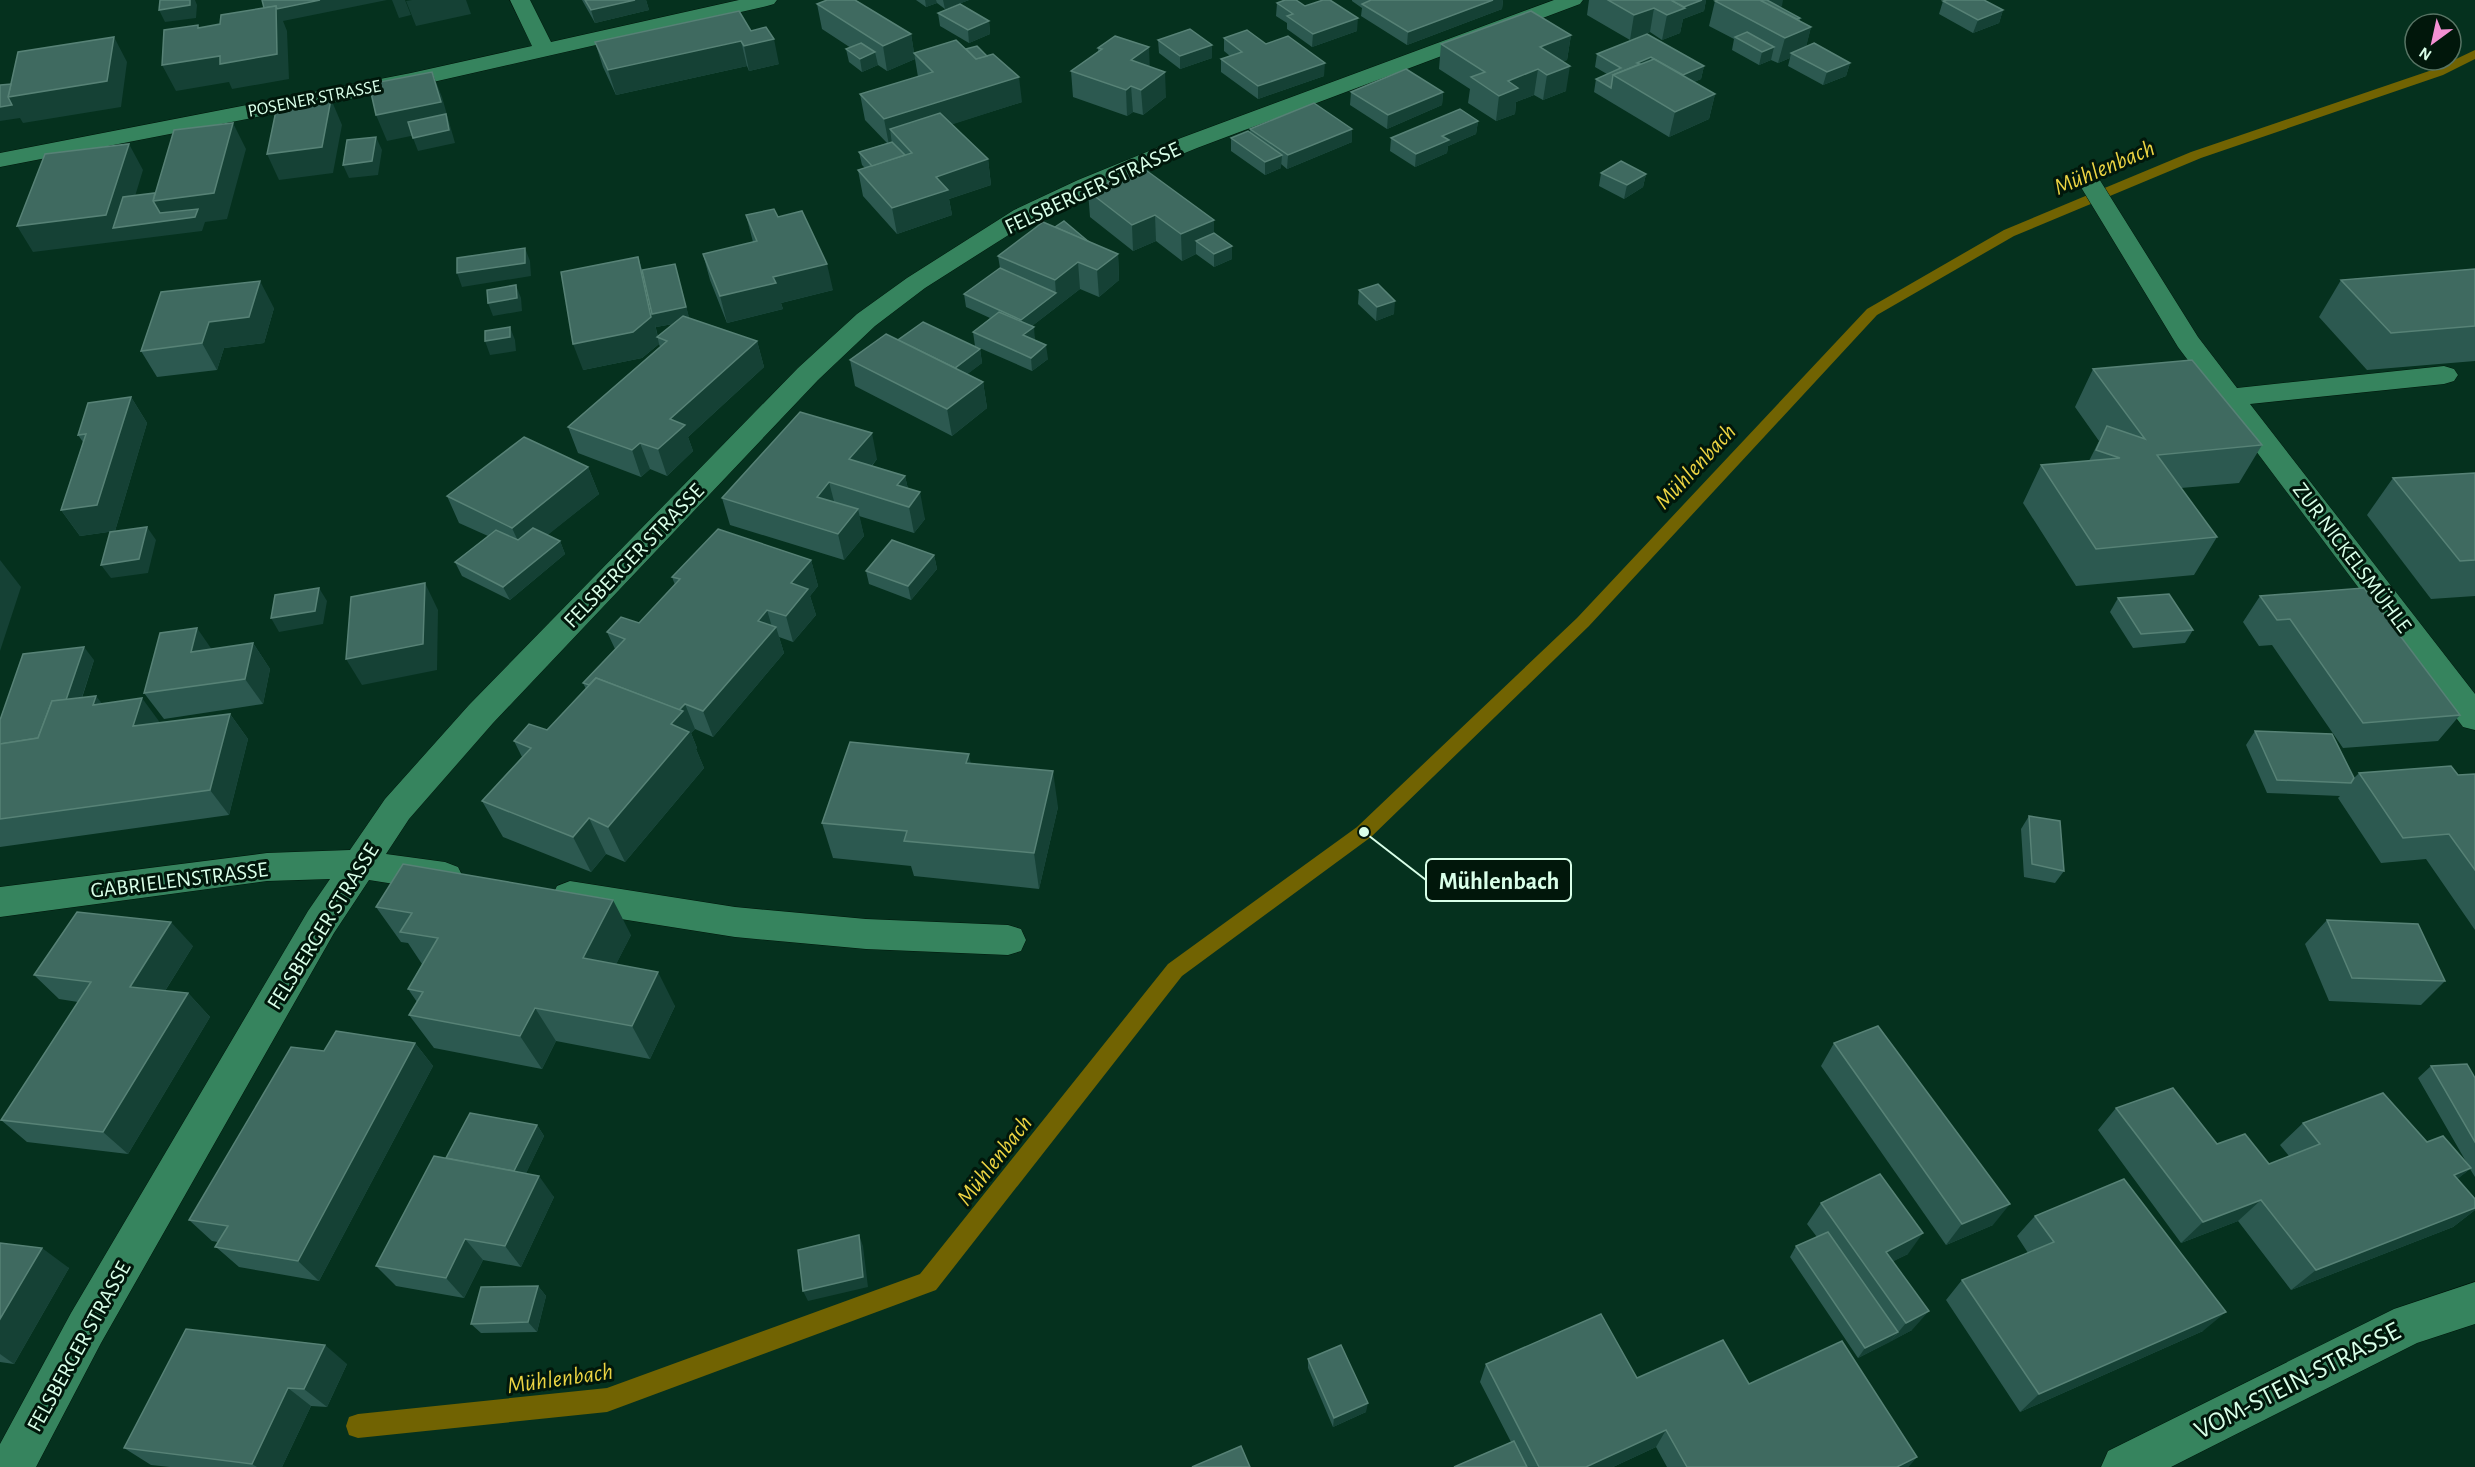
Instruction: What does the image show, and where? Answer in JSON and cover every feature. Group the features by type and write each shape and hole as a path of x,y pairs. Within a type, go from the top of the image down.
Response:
{"street":[{"path":"520,0 545,51"},
{"name":"POSENER STRASSE","path":"0,160 545,51 767,0"},
{"name":"FELSBERGER STRASSE","path":"12,1467 92,1318 321,922 397,809 481,714 808,374 867,320 916,283 1023,215 1086,185 1189,143 1573,0"},
{"name":"ZUR NICKELSMÜHLE","path":"2088,179 2187,341 2475,718"},
{"path":"2230,397 2444,375"},
{"name":"GABRIELENSTRASSE","path":"0,902 267,867 358,864 476,882"},
{"path":"535,891 735,921 866,934 1008,940"},
{"name":"VOM-STEIN-STRASSE","path":"2124,1467 2409,1324 2475,1303"}],"building":[{"path":"160,0 190,0 190,5 159,10"},
{"path":"262,0 320,0 277,9 276,6 264,8"},
{"path":"585,0 635,0 591,10"},
{"path":"827,0 855,0 911,34 883,46 817,4"},
{"path":"1296,0 1305,6 1330,0 1358,18 1313,34 1287,16 1293,14 1277,3"},
{"path":"1371,0 1493,0 1408,32 1362,4"},
{"path":"1608,0 1671,0 1685,8 1667,15 1654,8 1634,15"},
{"path":"1671,0 1702,0 1684,7"},
{"path":"1760,0 1811,27 1785,38 1715,1"},
{"path":"1760,0 1767,0 1800,18 1797,19"},
{"path":"1984,0 2003,10 1978,20 1943,1"},
{"path":"960,4 989,21 968,30 938,13"},
{"path":"276,6 277,54 220,64 220,56 162,65 164,30 220,24 221,15"},
{"path":"739,11 751,31 766,27 774,39 744,46 741,41 608,70 595,42"},
{"path":"1531,11 1571,35 1540,47 1570,66 1547,75 1538,69 1508,81 1518,88 1499,96 1471,77 1485,72 1441,44"},
{"path":"1190,29 1212,45 1180,56 1158,40"},
{"path":"1247,30 1266,44 1288,36 1325,63 1258,86 1221,59 1242,52 1224,38"},
{"path":"1747,32 1774,47 1762,52 1735,37"},
{"path":"1647,34 1704,66 1683,75 1651,57 1613,75 1611,88 1596,79 1621,68 1597,54"},
{"path":"1115,36 1149,47 1131,60 1165,72 1141,90 1131,86 1126,90 1071,71 1102,49 1098,48"},
{"path":"114,37 107,81 8,97 18,52"},
{"path":"956,40 976,59 993,54 1019,77 884,119 860,94 933,72 914,53"},
{"path":"861,43 875,52 860,59 846,49"},
{"path":"1814,43 1850,63 1827,72 1791,53"},
{"path":"977,46 987,56 976,59 966,49"},
{"path":"1654,59 1715,94 1675,112 1613,75"},
{"path":"1406,69 1443,92 1388,115 1351,92"},
{"path":"432,72 441,102 376,115 369,84"},
{"path":"11,84 8,97 12,105 0,107 0,85"},
{"path":"331,99 322,147 267,154 277,106"},
{"path":"1314,103 1352,129 1288,155 1250,129"},
{"path":"1460,109 1478,121 1442,136 1449,140 1416,154 1391,138"},
{"path":"940,113 988,159 936,177 948,190 892,208 858,170 912,153 890,129"},
{"path":"446,114 449,130 413,138 408,122"},
{"path":"233,123 214,193 153,201 174,130"},
{"path":"1248,131 1282,155 1265,162 1231,138"},
{"path":"376,137 372,161 343,165 347,140"},
{"path":"892,142 905,155 872,166 859,152"},
{"path":"129,144 106,215 17,226 45,154"},
{"path":"1621,161 1646,174 1627,185 1601,173"},
{"path":"1143,168 1214,220 1181,234 1155,215 1132,225 1088,191"},
{"path":"155,193 153,201 160,213 198,209 195,217 113,228 123,197"},
{"path":"774,209 778,217 802,211 827,264 773,277 776,283 720,296 703,254 757,241 746,215"},
{"path":"1064,221 1089,242 1055,227"},
{"path":"1043,222 1118,254 1097,270 1078,262 1055,280 998,256"},
{"path":"1214,233 1232,246 1214,254 1196,241"},
{"path":"525,248 525,263 457,273 457,258"},
{"path":"638,257 651,317 633,332 573,344 561,272"},
{"path":"675,264 686,307 652,314 642,270"},
{"path":"1000,268 1056,293 1021,320 964,294"},
{"path":"2475,269 2475,326 2391,333 2341,280"},
{"path":"260,281 249,317 209,322 202,343 141,351 161,292"},
{"path":"1378,284 1395,301 1377,307 1359,290"},
{"path":"516,285 517,298 488,303 487,290"},
{"path":"999,312 1034,327 1023,335 1046,345 1031,358 973,332"},
{"path":"683,316 757,341 670,419 685,425 658,449 640,443 632,450 568,427 667,341 657,337"},
{"path":"923,322 980,349 955,368 898,340"},
{"path":"510,327 510,337 485,341 485,331"},
{"path":"886,334 983,382 947,409 850,360"},
{"path":"2192,360 2262,445 2157,455 2217,537 2096,549 2041,465 2120,458 2096,450 2107,426 2145,439 2093,369"},
{"path":"131,397 97,505 61,510 86,434 78,435 88,403"},
{"path":"800,412 872,433 849,459 905,476 897,485 920,492 909,507 829,482 817,497 858,509 838,534 722,498"},
{"path":"524,437 588,467 512,528 447,496"},
{"path":"2475,473 2475,560 2460,561 2393,478"},
{"path":"147,527 139,559 101,565 110,532"},
{"path":"533,528 560,541 503,587 455,562 496,530 518,540"},
{"path":"718,529 811,560 791,583 808,589 786,616 767,610 758,621 776,627 703,711 685,704 679,710 596,678 589,685 583,683 625,639 607,632 621,617 639,623 680,579 672,577"},
{"path":"892,540 934,555 908,586 866,571"},
{"path":"425,583 423,644 346,659 351,597"},
{"path":"319,588 315,611 271,618 275,595"},
{"path":"2364,588 2460,715 2363,723 2290,619 2277,620 2260,596"},
{"path":"2169,594 2193,630 2141,634 2118,598"},
{"path":"197,628 191,652 253,643 245,679 144,693 160,633"},
{"path":"84,647 66,700 52,701 38,738 0,744 0,720 23,654"},
{"path":"596,678 683,711 671,724 689,732 608,827 589,818 573,837 482,801 531,748 514,741 529,724 547,730"},
{"path":"96,696 93,705 142,698 133,726 230,714 210,790 0,819 0,744 38,738 52,701"},
{"path":"2255,731 2332,734 2354,778 2351,783 2277,780"},
{"path":"850,742 969,754 966,763 1053,771 1034,853 904,841 907,831 822,823"},
{"path":"2451,766 2458,775 2475,774 2475,870 2449,834 2403,838 2359,773"},
{"path":"2029,816 2060,821 2064,871 2032,864"},
{"path":"403,864 613,900 583,958 658,972 632,1026 535,1008 520,1036 409,1015 423,992 408,989 438,938 400,932 412,913 376,907"},
{"path":"77,912 171,922 130,987 188,993 103,1132 1,1120 91,982 34,975"},
{"path":"2327,920 2418,924 2445,981 2352,978"},
{"path":"1878,1026 2010,1204 1962,1224 1834,1043"},
{"path":"336,1031 415,1043 298,1261 215,1247 228,1226 189,1220 291,1047 324,1051"},
{"path":"2467,1064 2475,1078 2475,1142 2431,1066"},
{"path":"2173,1088 2217,1144 2245,1134 2269,1164 2320,1144 2303,1123 2383,1093 2427,1142 2443,1136 2471,1168 2454,1175 2475,1199 2475,1208 2316,1270 2261,1200 2203,1222 2116,1108"},
{"path":"470,1113 537,1125 514,1171 446,1158"},
{"path":"434,1156 539,1176 505,1246 465,1239 446,1278 376,1266"},
{"path":"1880,1174 1923,1233 1886,1252 1929,1311 1906,1323 1821,1203"},
{"path":"2124,1179 2226,1312 2039,1394 1962,1280 2054,1242 2035,1216"},
{"path":"1828,1232 1898,1332 1865,1348 1796,1246"},
{"path":"859,1235 863,1277 803,1291 798,1250"},
{"path":"0,1243 42,1248 0,1319"},
{"path":"538,1286 528,1322 471,1324 481,1287"},
{"path":"1601,1314 1637,1378 1723,1340 1749,1384 1842,1341 1917,1457 1897,1467 1687,1467 1666,1430 1586,1467 1539,1467 1486,1364"},
{"path":"186,1329 325,1345 304,1389 288,1388 252,1464 124,1448"},
{"path":"1341,1345 1368,1403 1334,1418 1308,1359"},
{"path":"1514,1441 1527,1467 1454,1467"},
{"path":"1241,1446 1250,1467 1192,1467"}],"waterway":[{"name":"Mühlenbach","path":"358,1426 607,1400 928,1282 1175,970 1364,832 1583,622 1872,312 2009,233 2196,155 2439,72 2475,54"}],"place":[{"name":"Mühlenbach","path":"1364,832"}]}
